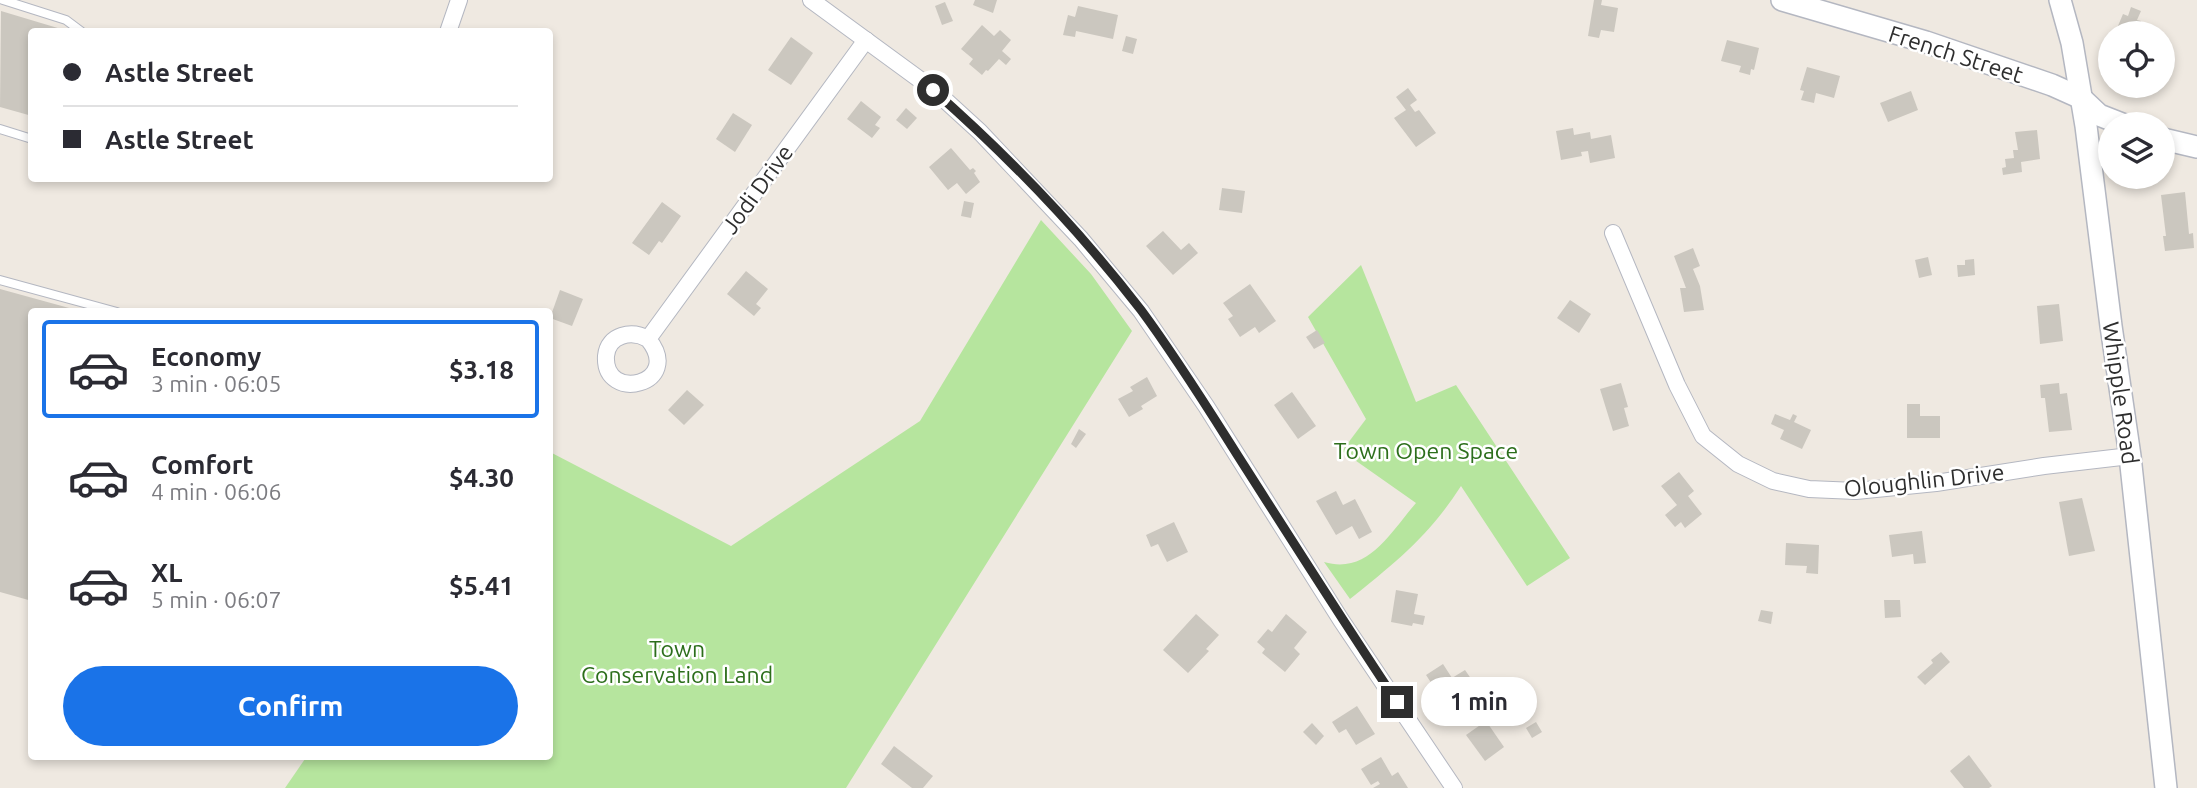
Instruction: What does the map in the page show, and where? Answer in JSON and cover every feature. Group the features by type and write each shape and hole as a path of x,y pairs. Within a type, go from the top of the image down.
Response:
{"main road":[{"name":"French Street","path":"1782,0 1926,42 2052,85 2081,98 2098,114"},
{"name":"Whipple Road","path":"2060,0 2072,43 2081,98 2130,456 2166,788"},
{"path":"2175,142 2197,147"}],"street":[{"path":"449,28 458,0"},
{"path":"811,0 933,90 980,132 1081,239 1141,311 1206,406 1342,620 1454,788"},
{"name":"Jodi Drive","path":"648,339 866,40"},
{"name":"Oloughlin Drive","path":"1613,233 1678,385 1703,436 1738,464 1773,481 1809,489 1856,491 1936,483 2130,456"}],"lane":[{"path":"3,0 66,20 77,28"},
{"path":"0,129 28,138"},
{"path":"0,279 103,308"}],"green space":[{"name":"Town Conservation Land","path":"1041,220 1091,274 1132,331 846,788 285,788 304,760 553,760 553,454 731,546 920,421"},
{"name":"Town Open Space","path":"1361,265 1416,402 1456,385 1570,558 1527,586 1461,486 1424,534 1350,599 1324,562 1340,564 1366,557 1377,549 1416,503 1342,451 1366,419 1308,317"}],"building":[{"path":"975,0 997,0 993,13 973,5"},
{"path":"1594,0 1602,0 1601,5 1618,8 1614,32 1601,30 1599,38 1588,36"},
{"path":"945,2 953,21 942,25 935,6"},
{"path":"1078,6 1118,15 1113,39 1076,31 1075,37 1063,35 1068,15 1075,17"},
{"path":"2131,7 2141,11 2137,20 2141,21 2120,21 2123,14 2128,16"},
{"path":"1,11 58,28 28,28 28,115 0,107"},
{"path":"982,25 994,36 1000,30 1011,40 1002,51 1011,59 1006,65 999,59 982,75 969,64 973,59 961,49"},
{"path":"1126,36 1137,39 1133,54 1122,51"},
{"path":"791,37 813,53 791,85 768,70"},
{"path":"1727,40 1759,48 1754,70 1751,69 1750,75 1739,72 1741,66 1721,61"},
{"path":"1807,67 1840,76 1834,98 1816,93 1814,103 1801,100 1804,91 1800,90"},
{"path":"1408,88 1417,100 1410,105 1415,112 1419,110 1436,133 1416,147 1394,118 1406,110 1396,97"},
{"path":"1911,91 1918,110 1888,122 1880,103"},
{"path":"861,101 881,117 875,125 880,128 872,138 847,119"},
{"path":"906,108 917,118 907,129 896,120"},
{"path":"733,113 752,125 735,152 716,139"},
{"path":"1573,128 1574,135 1590,132 1591,139 1611,135 1615,158 1590,163 1588,151 1581,152 1582,156 1561,160 1556,131"},
{"path":"2037,130 2040,159 2021,162 2022,172 2003,175 2005,159 2014,158 2013,150 2018,150 2015,132"},
{"path":"951,148 970,170 973,168 976,171 974,173 980,182 966,194 957,183 948,190 929,167"},
{"path":"1222,188 1245,191 1242,213 1219,210"},
{"path":"2185,192 2189,234 2193,233 2194,248 2165,251 2161,195"},
{"path":"964,201 974,203 971,218 961,216"},
{"path":"662,202 681,216 662,243 659,241 649,255 632,243"},
{"path":"1163,231 1181,250 1189,243 1198,253 1173,275 1146,246"},
{"path":"1693,248 1700,266 1693,269 1700,286 1704,310 1684,312 1680,288 1686,288 1674,256"},
{"path":"1928,257 1932,275 1919,278 1915,260"},
{"path":"1974,259 1975,275 1958,277 1957,265 1965,265 1965,260"},
{"path":"746,271 768,289 756,304 761,308 754,316 727,294"},
{"path":"1250,284 1276,321 1259,333 1255,327 1240,337 1228,319 1233,316 1223,303"},
{"path":"0,289 69,308 28,308 28,600 0,592"},
{"path":"560,290 583,299 572,326 553,319 553,310"},
{"path":"1570,300 1591,314 1579,333 1557,318"},
{"path":"2059,304 2063,341 2040,344 2037,306"},
{"path":"1317,330 1325,343 1314,349 1306,337"},
{"path":"1147,377 1157,396 1129,417 1118,399 1133,391 1130,387"},
{"path":"1621,383 1628,407 1624,408 1629,426 1613,431 1600,389"},
{"path":"2059,383 2060,394 2067,393 2072,430 2049,432 2045,398 2041,398 2040,385"},
{"path":"687,390 704,405 684,425 668,410"},
{"path":"1292,392 1316,426 1298,439 1274,405"},
{"path":"1907,404 1920,404 1920,416 1940,416 1940,438 1907,438"},
{"path":"1775,414 1790,420 1793,414 1797,416 1794,422 1811,430 1802,449 1780,439 1784,430 1771,424"},
{"path":"1079,429 1086,434 1076,448 1071,444"},
{"path":"1679,472 1694,491 1688,496 1702,514 1685,528 1681,522 1675,527 1665,515 1677,505 1661,486"},
{"path":"1336,491 1343,505 1355,499 1372,532 1359,539 1352,526 1336,535 1316,501"},
{"path":"2082,498 2095,551 2069,556 2059,502"},
{"path":"1174,522 1188,552 1167,562 1158,544 1151,547 1146,535"},
{"path":"1922,531 1926,563 1914,564 1913,554 1892,557 1889,535"},
{"path":"1786,543 1819,545 1818,574 1806,573 1807,566 1785,565"},
{"path":"1396,590 1418,594 1414,614 1425,616 1423,625 1391,622"},
{"path":"1884,600 1900,600 1901,617 1885,618"},
{"path":"1761,610 1773,612 1771,624 1758,621"},
{"path":"1196,614 1219,635 1206,649 1209,651 1188,673 1163,650"},
{"path":"1286,614 1307,632 1294,648 1300,654 1285,672 1262,653 1265,649 1257,642 1268,629 1272,632"},
{"path":"1941,652 1950,662 1925,685 1917,677"},
{"path":"1443,664 1452,678 1465,670 1474,683 1461,691 1469,704 1456,713 1447,700 1444,702 1426,675"},
{"path":"1357,706 1375,734 1356,745 1346,729 1339,733 1332,722"},
{"path":"1486,721 1504,747 1485,761 1466,735"},
{"path":"1536,722 1542,732 1532,738 1526,728"},
{"path":"1312,723 1324,736 1316,745 1303,732"},
{"path":"894,746 933,776 923,788 912,788 881,764"},
{"path":"1969,755 1992,786 1964,788 1950,771"},
{"path":"1381,757 1392,776 1398,772 1408,788 1373,788 1380,784 1378,781 1371,785 1361,769"}],"route":[{"path":"933,90 980,132 1048,203 1141,311 1206,406 1397,702"}]}
